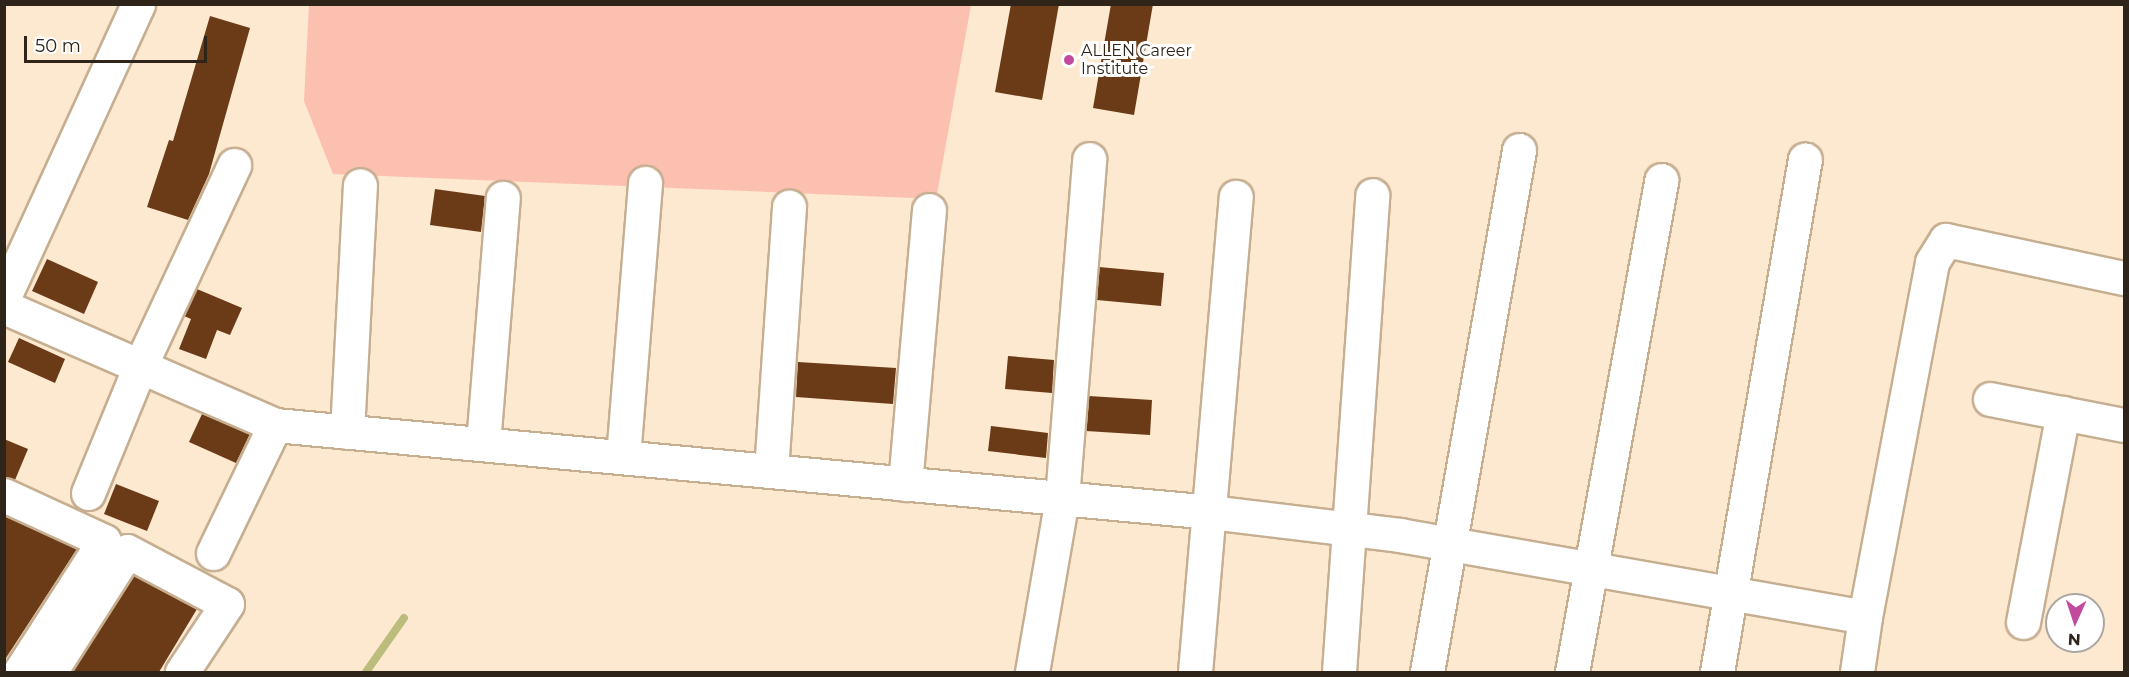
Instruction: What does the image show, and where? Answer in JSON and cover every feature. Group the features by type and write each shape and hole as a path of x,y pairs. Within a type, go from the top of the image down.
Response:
{"street":[{"path":"4,297 138,4"},
{"path":"1427,672 1519,150"},
{"path":"1032,672 1062,498 1089,159"},
{"path":"1717,672 1805,159"},
{"path":"88,493 140,366 234,165"},
{"path":"1572,672 1661,180"},
{"path":"623,457 645,183"},
{"path":"347,432 360,185"},
{"path":"1339,672 1372,195"},
{"path":"1196,672 1236,196"},
{"path":"483,444 503,198"},
{"path":"771,471 789,207"},
{"path":"905,483 929,210"},
{"path":"1857,672 1865,617 1932,262 1946,240 2124,278"},
{"path":"4,307 275,425 1211,512 1449,544 1865,617"},
{"path":"1990,399 2124,425"},
{"path":"2023,622 2063,413"},
{"path":"213,553 275,425"},
{"path":"4,495 104,540 20,672"},
{"path":"50,672 127,551 227,604 182,672"}],"shaded area":[{"path":"309,5 971,5 936,199 333,174 304,101"}],"building":[{"path":"1011,4 1059,4 1042,100 995,92"},
{"path":"1111,4 1153,4 1134,115 1093,108"},
{"path":"210,16 250,28 209,174 188,220 147,207 169,140 173,141"},
{"path":"435,189 485,196 481,232 430,225"},
{"path":"47,259 98,282 84,314 32,291"},
{"path":"1099,267 1164,273 1161,306 1097,300"},
{"path":"197,289 242,308 230,335 217,330 206,359 179,349 191,319 184,316"},
{"path":"19,338 65,359 55,383 8,362"},
{"path":"1008,356 1054,360 1052,393 1005,389"},
{"path":"798,362 896,368 893,404 796,397"},
{"path":"1089,396 1152,400 1150,435 1086,431"},
{"path":"202,414 250,434 236,463 189,442"},
{"path":"991,426 1048,433 1046,458 988,451"},
{"path":"4,439 28,449 15,480 4,477"},
{"path":"116,484 159,501 147,531 104,514"},
{"path":"4,516 77,549 4,661"},
{"path":"134,576 197,609 159,672 72,672"}],"waterway":[{"path":"366,672 404,618"}],"place":[{"name":"ALLEN Career Institute","path":"1069,60"}]}
